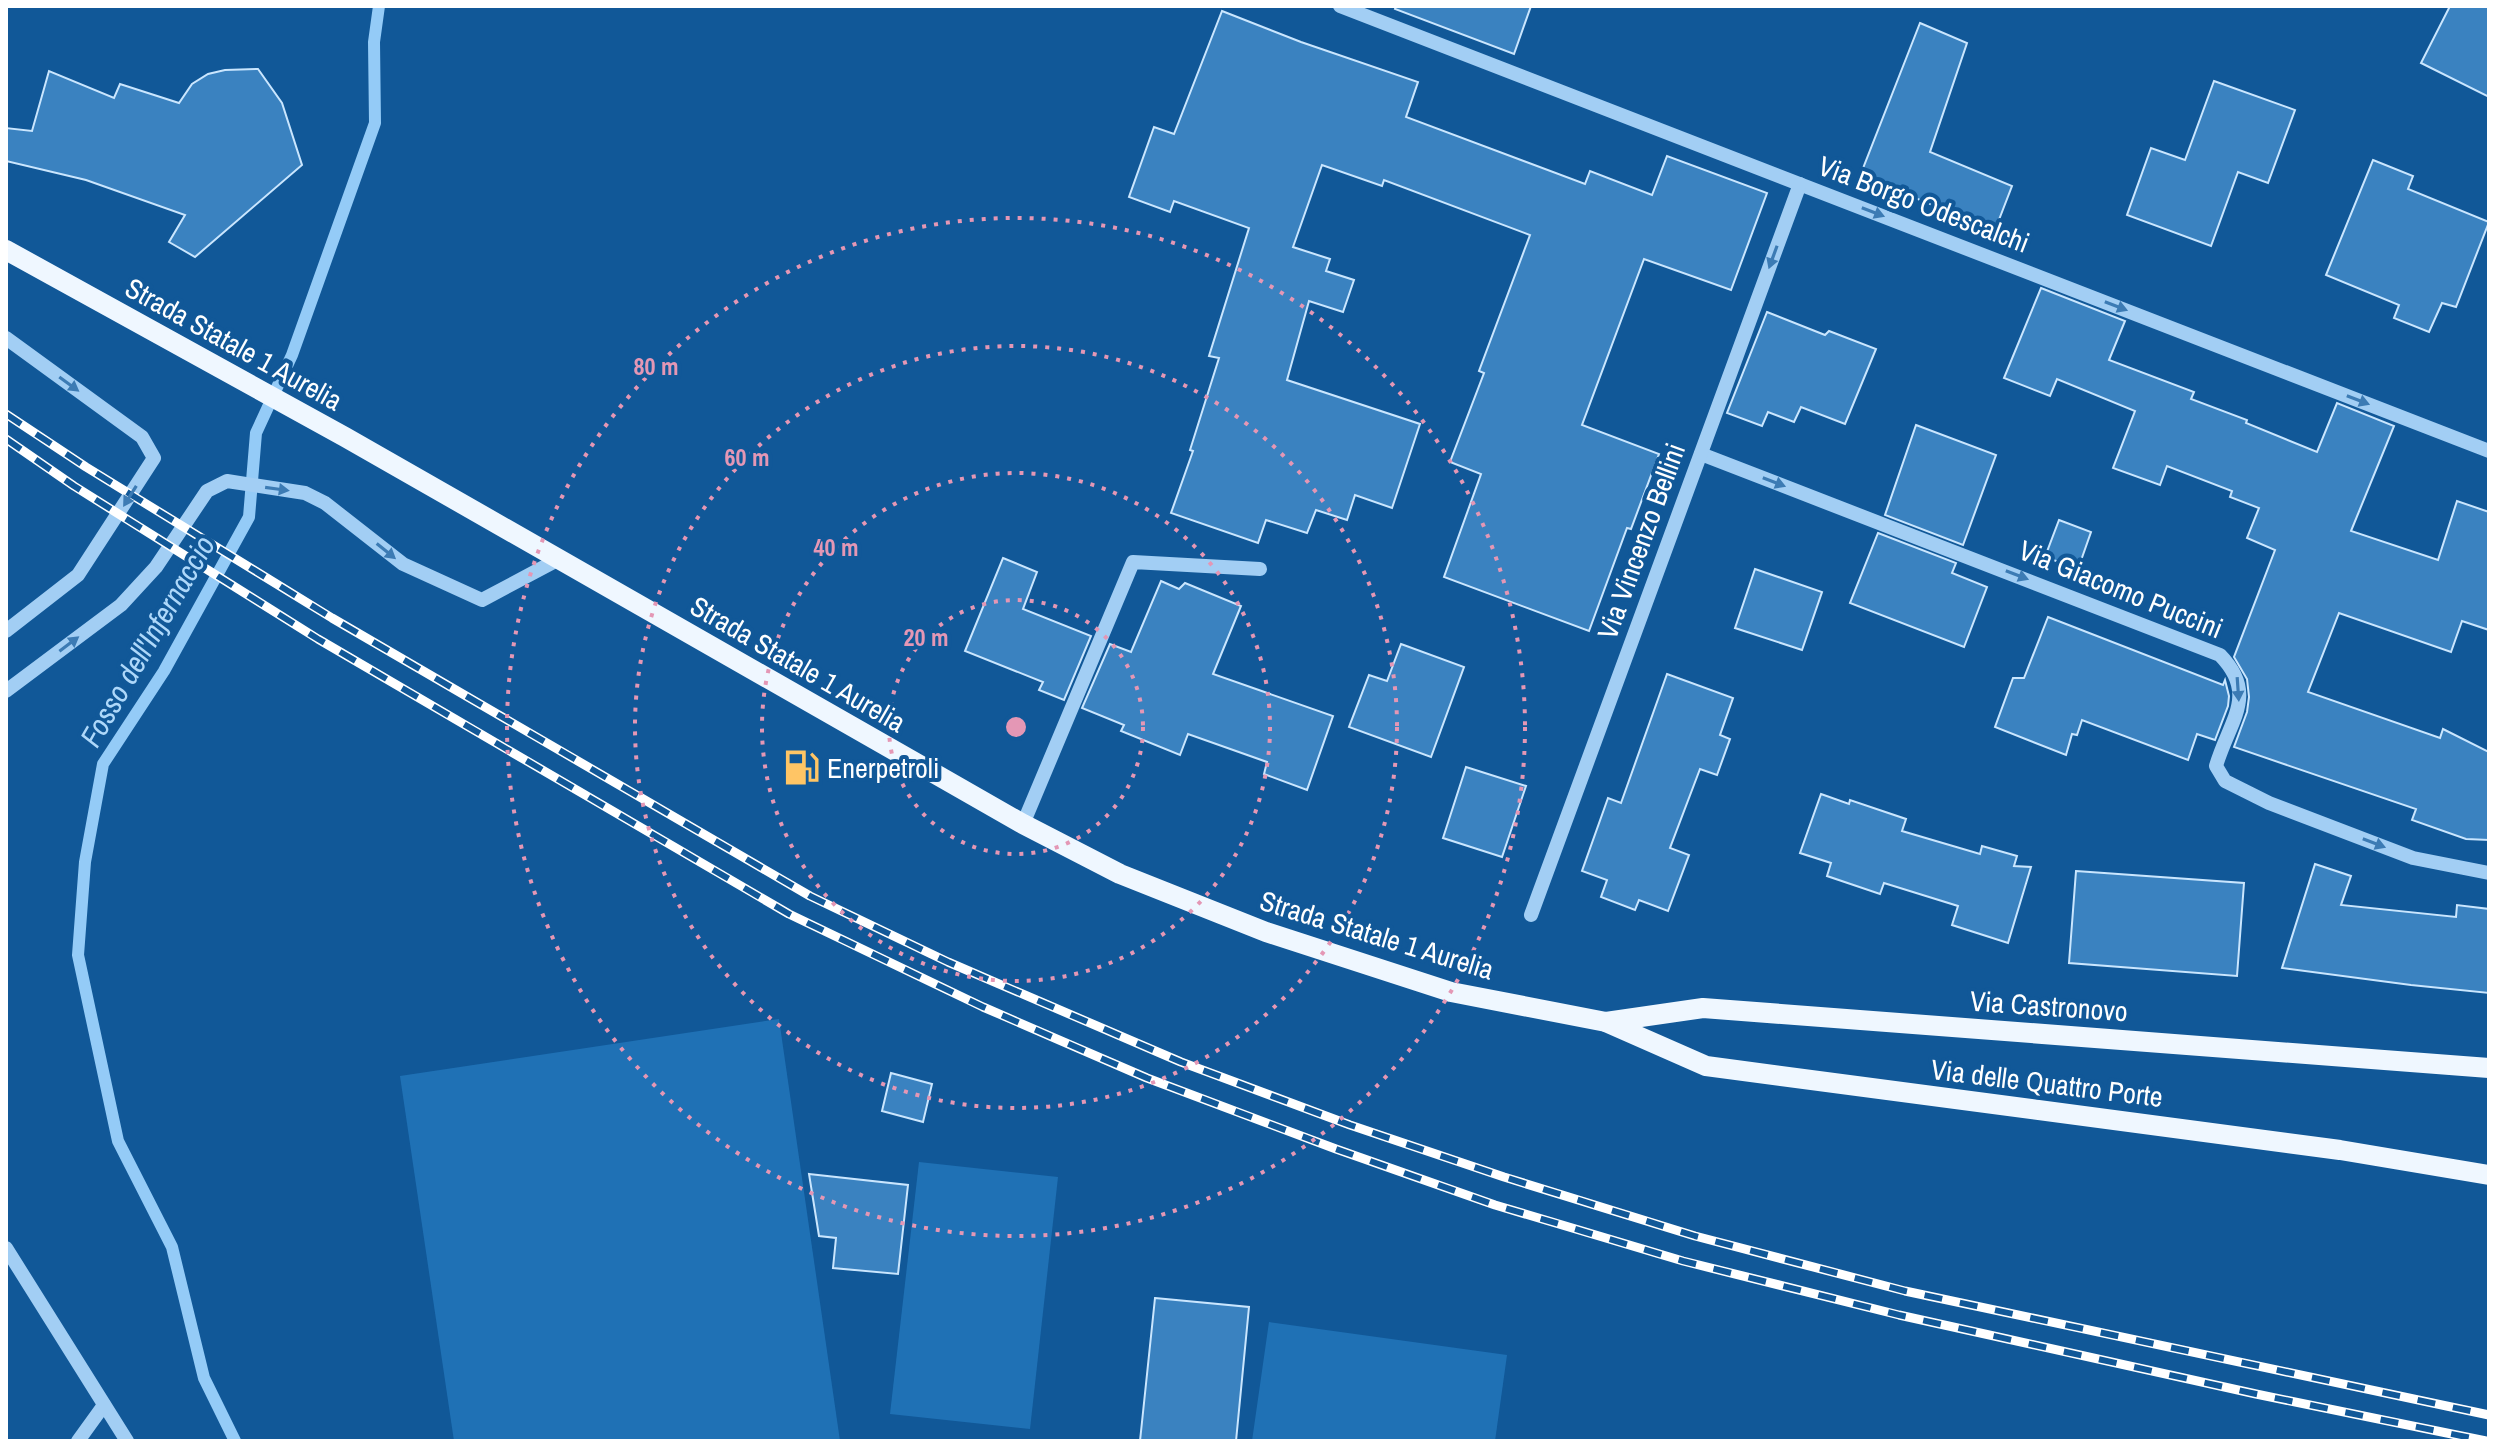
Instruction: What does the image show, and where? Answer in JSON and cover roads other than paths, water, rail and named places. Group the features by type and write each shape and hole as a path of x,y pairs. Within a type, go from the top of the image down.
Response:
{"main road":[{"name":"Strada Statale 1 Aurelia","path":"6,250 345,437 1023,824 1120,874 1266,932 1451,992 1606,1022"},
{"name":"Via Castronovo","path":"1606,1022 1703,1008 2489,1068"},
{"name":"Via delle Quattro Porte","path":"1606,1022 1706,1066 2340,1150 2489,1175"}],"street":[{"name":"Via Borgo Odescalchi","path":"1340,6 2489,451"},
{"name":"Via Vincenzo Bellini","path":"1531,915 1800,184"},
{"path":"6,338 142,437 154,458 78,575 6,631"},
{"name":"Via Giacomo Puccini","path":"1701,454 2220,655 2236,671 2241,692 2216,766 2225,781 2269,803 2413,858 2489,873"},
{"path":"6,691 121,605 156,567 207,491 227,481 305,493 325,503 403,564 482,600 559,559"},
{"path":"1023,824 1133,562 1260,569"},
{"path":"6,1248 127,1441"},
{"path":"78,1441 104,1405"}],"waterway":[{"name":"Fosso dell'Infernaccio","path":"235,1441 204,1378 172,1247 118,1141 78,955 85,862 103,764 164,671 249,517 256,433 292,355 375,123 374,42 379,6"}],"railway":[{"path":"6,414 86,467 332,618 810,896 948,962 1181,1062 1350,1125 1695,1236 1905,1291 2489,1415"},
{"path":"6,439 74,486 318,639 789,914 983,1007 1147,1078 1495,1205 1683,1261 1899,1315 2486,1441"}],"place":[{"name":"Enerpetroli","path":"801,768"}]}
